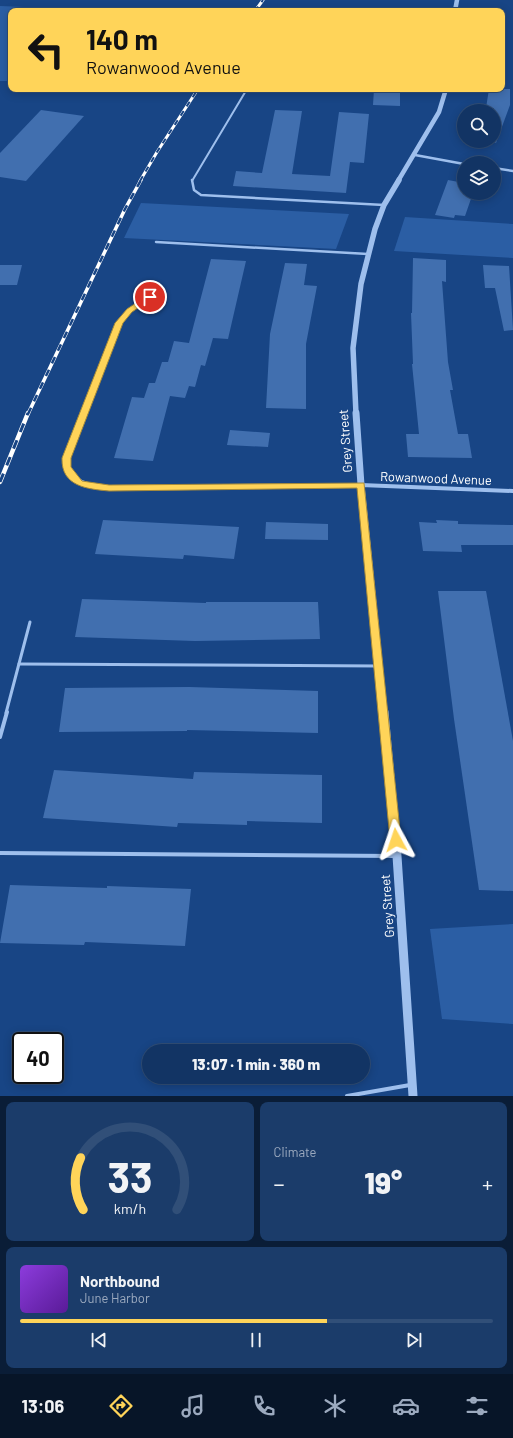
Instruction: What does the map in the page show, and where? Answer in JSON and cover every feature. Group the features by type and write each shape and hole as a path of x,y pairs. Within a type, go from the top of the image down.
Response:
{"street":[{"name":"Grey Street","path":"413,1096 397,856 380,666 361,485 353,348 356,315 368,254 384,205 415,155 439,112 445,92"},
{"path":"415,155 457,163"},
{"path":"501,169 513,171"},
{"name":"Rowanwood Avenue","path":"150,297 129,310 119,323 67,458 66,467 72,477 79,483 109,488 361,485 513,491"}],"lane":[{"path":"245,92 192,181 193,188 196,193 201,195 384,205"},
{"path":"156,242 368,254"},
{"path":"0,736 30,622"},
{"path":"19,664 380,666"},
{"path":"0,854 397,856"},
{"path":"347,1096 412,1084"}],"shaded area":[{"path":"0,6 51,8 8,8 8,81 0,81"},
{"path":"141,203 349,214 336,249 124,238"},
{"path":"405,217 513,224 513,258 394,251"},
{"path":"513,924 513,1024 442,1019 430,929"}],"building":[{"path":"505,89 510,89 510,105 501,129 501,104 487,104 489,92 505,92"},
{"path":"374,92 400,92 400,106 373,105"},
{"path":"41,110 84,116 26,181 0,177 0,153"},
{"path":"275,110 302,111 292,174 330,176 339,112 369,114 364,163 350,162 346,193 233,186 236,171 262,173"},
{"path":"448,180 457,182 457,200 471,200 465,216 455,215 454,218 435,215"},
{"path":"413,258 446,260 446,282 442,281 448,362 453,390 450,390 458,434 468,434 472,458 408,457 406,434 419,434 412,364 411,313"},
{"path":"211,259 246,261 228,339 213,338 205,366 201,365 195,387 189,386 185,398 170,396 153,461 114,458 132,397 144,398 149,383 155,383 162,362 168,362 174,341 189,343"},
{"path":"285,263 307,264 304,285 317,286 306,344 306,409 266,408 270,334"},
{"path":"0,265 22,265 17,285 0,285"},
{"path":"483,265 509,266 513,330 504,331 495,288 485,288"},
{"path":"230,430 270,433 268,447 227,445"},
{"path":"103,520 239,527 234,559 184,555 183,559 95,554"},
{"path":"436,520 458,521 458,524 513,525 513,545 461,545 462,552 423,551 419,522 437,523"},
{"path":"266,522 328,524 328,540 265,539"},
{"path":"438,591 486,591 513,741 513,891 479,890 454,719"},
{"path":"82,599 206,603 318,602 320,639 195,641 75,637"},
{"path":"189,687 318,691 318,733 187,730 59,732 65,688"},
{"path":"54,770 193,779 194,772 322,775 322,823 247,821 247,825 178,823 177,827 43,818"},
{"path":"10,885 191,889 185,946 85,942 84,945 0,943"}],"railway":[{"path":"257,8 263,0"},
{"path":"140,181 196,92"},
{"path":"28,414 125,209 141,180"},
{"path":"0,482 28,413"}],"route":[{"path":"150,297 138,303 129,310 119,323 67,458 66,467 72,477 79,483 109,488 361,485 396,840"}]}
